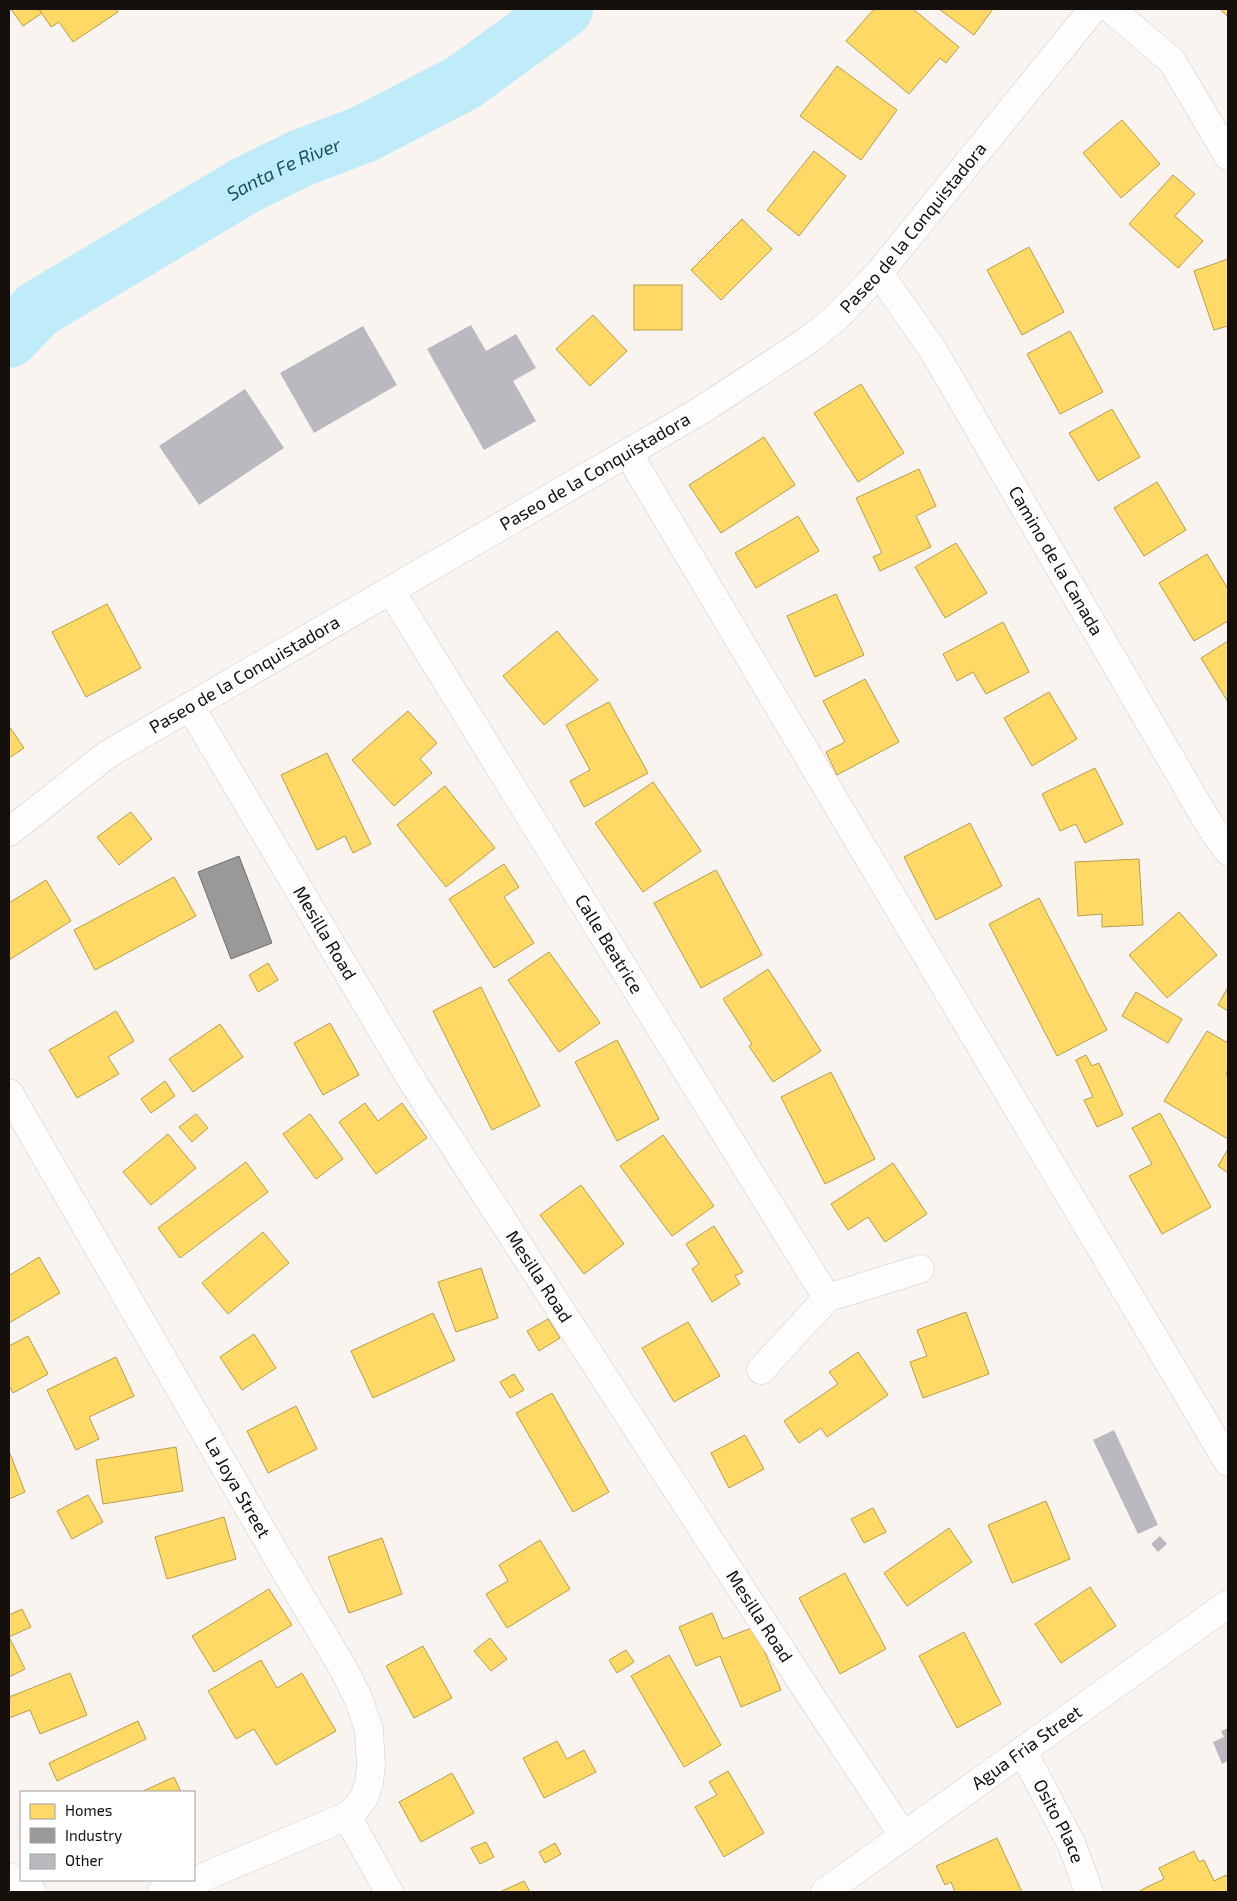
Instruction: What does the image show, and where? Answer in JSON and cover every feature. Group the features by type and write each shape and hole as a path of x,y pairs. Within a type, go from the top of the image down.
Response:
{"street":[{"name":"Paseo de la Conquistadora","path":"9,832 108,754 700,411 807,341 836,318 879,273 1093,9"},
{"path":"1111,9 1172,62 1228,156"},
{"name":"Camino de la Canada","path":"879,273 933,350 1196,802 1228,851"},
{"path":"628,453 1228,1462"},
{"name":"Calle Beatrice","path":"391,591 827,1298"},
{"name":"Mesilla Road","path":"190,706 414,1084 903,1835"},
{"name":"La Joya Street","path":"9,1093 353,1686 369,1730 371,1766 369,1783 364,1798 347,1816"},
{"path":"761,1370 827,1298 920,1269"},
{"name":"Agua Fria Street","path":"824,1892 1023,1752 1228,1604"},
{"name":"Osito Place","path":"1023,1752 1072,1845 1089,1892"},
{"path":"195,1881 347,1816 389,1892"},
{"path":"9,1877 16,1884 32,1892"},
{"path":"162,1892 195,1881"}],"building: Homes":[{"path":"11,9 39,9 42,13 23,26"},
{"path":"39,9 116,9 118,12 73,42 59,22 51,27"},
{"path":"874,9 913,9 959,47 946,63 940,58 909,94 846,41"},
{"path":"939,9 993,9 974,35"},
{"path":"1220,9 1228,9 1228,17"},
{"path":"837,66 897,110 861,160 800,116"},
{"path":"1122,120 1160,164 1121,198 1083,153"},
{"path":"814,151 846,176 799,236 767,210"},
{"path":"1173,175 1195,194 1175,216 1203,241 1178,268 1129,224"},
{"path":"742,219 772,249 721,300 691,270"},
{"path":"1029,247 1064,312 1022,335 987,270"},
{"path":"1228,259 1228,326 1214,330 1194,271"},
{"path":"634,285 682,285 682,330 634,330"},
{"path":"593,315 627,351 590,386 556,349"},
{"path":"1070,331 1103,392 1060,414 1027,354"},
{"path":"861,384 904,453 858,482 814,413"},
{"path":"1112,409 1140,457 1098,481 1069,433"},
{"path":"764,437 795,485 721,533 689,485"},
{"path":"919,469 936,506 916,516 931,547 880,571 873,557 882,553 856,498"},
{"path":"1157,482 1186,530 1144,556 1114,508"},
{"path":"798,516 819,551 756,588 735,553"},
{"path":"956,543 987,593 945,618 915,567"},
{"path":"1207,554 1228,589 1228,621 1194,641 1159,583"},
{"path":"836,594 864,655 815,677 787,616"},
{"path":"107,604 141,668 86,697 52,632"},
{"path":"1003,622 1029,672 986,694 973,672 957,681 943,654"},
{"path":"557,631 598,680 544,725 503,676"},
{"path":"1228,641 1228,702 1201,658"},
{"path":"865,679 899,742 837,775 826,752 845,742 823,701"},
{"path":"1049,692 1077,739 1032,766 1004,718"},
{"path":"609,702 648,773 584,807 570,781 590,770 566,725"},
{"path":"408,711 437,743 420,759 432,773 394,806 352,760"},
{"path":"9,726 24,748 9,758"},
{"path":"327,753 371,844 353,853 345,836 317,850 281,775"},
{"path":"1095,768 1123,824 1085,843 1076,824 1060,831 1042,794"},
{"path":"653,782 701,851 643,892 595,823"},
{"path":"445,786 495,848 446,887 397,825"},
{"path":"131,812 152,839 119,865 97,837"},
{"path":"970,823 1002,886 936,920 904,857"},
{"path":"1139,859 1143,925 1102,927 1102,914 1078,916 1075,862"},
{"path":"504,864 519,887 504,897 534,943 494,968 449,899"},
{"path":"716,870 762,955 701,988 654,903"},
{"path":"174,877 196,916 95,970 74,930"},
{"path":"46,880 71,921 9,960 9,903"},
{"path":"1039,898 1107,1030 1057,1056 989,924"},
{"path":"1179,912 1217,955 1167,998 1129,955"},
{"path":"549,952 600,1023 559,1052 508,980"},
{"path":"268,963 278,980 258,992 249,975"},
{"path":"768,969 821,1051 773,1082 749,1046 752,1044 723,999"},
{"path":"481,987 540,1106 492,1130 433,1011"},
{"path":"1228,987 1228,1011 1218,1005"},
{"path":"1136,992 1182,1019 1168,1043 1122,1016"},
{"path":"116,1011 134,1041 108,1057 119,1074 77,1098 49,1050"},
{"path":"330,1023 359,1075 323,1095 294,1043"},
{"path":"220,1024 243,1057 193,1092 169,1059"},
{"path":"1207,1031 1228,1043 1228,1070 1226,1074 1228,1076 1228,1139 1164,1101"},
{"path":"617,1040 659,1119 617,1141 575,1062"},
{"path":"1086,1055 1092,1066 1099,1063 1123,1115 1097,1127 1084,1100 1093,1097 1076,1060"},
{"path":"831,1072 875,1159 825,1184 781,1097"},
{"path":"165,1081 175,1096 151,1113 141,1099"},
{"path":"365,1103 378,1121 402,1103 427,1138 376,1174 339,1122"},
{"path":"1160,1113 1211,1207 1162,1234 1129,1176 1152,1164 1132,1128"},
{"path":"196,1114 208,1128 192,1142 179,1127"},
{"path":"310,1114 343,1159 316,1179 283,1134"},
{"path":"168,1134 196,1168 151,1205 123,1172"},
{"path":"663,1135 714,1206 672,1236 620,1166"},
{"path":"1228,1149 1228,1173 1218,1166"},
{"path":"246,1162 268,1192 180,1258 158,1228"},
{"path":"893,1163 927,1214 885,1242 868,1217 848,1230 831,1204"},
{"path":"581,1185 624,1244 584,1274 540,1215"},
{"path":"714,1226 743,1272 735,1276 740,1284 712,1302 692,1269 699,1264 686,1244"},
{"path":"263,1232 289,1263 228,1314 202,1283"},
{"path":"39,1257 60,1293 9,1323 9,1273 10,1275"},
{"path":"481,1268 498,1318 456,1332 438,1282"},
{"path":"966,1312 989,1374 923,1398 910,1362 927,1356 917,1330"},
{"path":"433,1313 455,1360 373,1398 351,1351"},
{"path":"548,1319 560,1338 539,1351 527,1331"},
{"path":"688,1322 720,1376 674,1402 642,1348"},
{"path":"254,1334 276,1368 242,1390 220,1357"},
{"path":"28,1336 48,1374 13,1393 9,1385 9,1346"},
{"path":"858,1352 888,1395 827,1437 821,1428 799,1443 784,1421 838,1384 829,1372"},
{"path":"116,1357 134,1396 89,1417 99,1439 76,1450 47,1390"},
{"path":"514,1374 524,1390 510,1398 500,1382"},
{"path":"552,1393 609,1492 573,1512 516,1413"},
{"path":"296,1406 317,1449 268,1473 247,1431"},
{"path":"745,1435 764,1469 729,1488 711,1453"},
{"path":"176,1447 183,1491 103,1504 96,1460"},
{"path":"9,1451 25,1492 9,1499"},
{"path":"88,1495 103,1522 72,1539 57,1511"},
{"path":"1046,1501 1070,1559 1012,1583 988,1525"},
{"path":"873,1508 886,1532 864,1543 851,1519"},
{"path":"224,1517 236,1559 167,1579 155,1537"},
{"path":"949,1528 972,1562 907,1606 884,1573"},
{"path":"382,1538 402,1594 349,1613 328,1557"},
{"path":"540,1540 570,1589 507,1628 486,1594 508,1581 499,1565"},
{"path":"845,1573 886,1649 840,1674 799,1598"},
{"path":"1090,1587 1116,1626 1061,1663 1035,1624"},
{"path":"269,1589 292,1625 214,1672 192,1636"},
{"path":"22,1609 31,1627 9,1637 9,1615"},
{"path":"712,1613 723,1639 754,1627 781,1690 741,1707 720,1656 696,1666 679,1627"},
{"path":"964,1632 1001,1704 957,1728 919,1656"},
{"path":"9,1637 25,1669 9,1677"},
{"path":"490,1638 507,1659 491,1671 474,1651"},
{"path":"423,1646 452,1698 414,1718 386,1666"},
{"path":"626,1650 634,1662 617,1673 609,1660"},
{"path":"669,1655 721,1745 684,1767 631,1676"},
{"path":"261,1660 277,1688 302,1673 336,1731 276,1765 254,1729 236,1739 208,1691"},
{"path":"70,1673 87,1715 40,1734 30,1710 9,1718 9,1697"},
{"path":"138,1721 146,1739 57,1781 49,1763"},
{"path":"557,1741 567,1759 584,1750 596,1772 544,1798 523,1758"},
{"path":"728,1771 764,1833 724,1857 695,1807 717,1795 709,1782"},
{"path":"452,1773 474,1813 421,1842 399,1802"},
{"path":"174,1777 181,1791 143,1791"},
{"path":"997,1838 1022,1892 955,1892 951,1882 945,1885 936,1866"},
{"path":"486,1842 494,1857 480,1864 471,1848"},
{"path":"555,1843 561,1854 545,1863 539,1852"},
{"path":"1194,1851 1199,1862 1204,1860 1214,1881 1226,1875 1228,1879 1228,1892 1140,1891 1164,1879 1159,1868"},
{"path":"524,1881 530,1892 500,1892"}],"building: Industry":[{"path":"239,856 272,943 231,959 198,872"}],"building: Other":[{"path":"471,325 486,351 516,334 536,368 513,381 536,421 484,450 427,349"},
{"path":"363,326 397,385 314,433 280,373"},
{"path":"245,389 284,448 199,505 159,446"},
{"path":"1114,1430 1158,1525 1138,1534 1093,1440"},
{"path":"1160,1536 1167,1544 1158,1552 1151,1544"},
{"path":"1228,1728 1228,1761 1222,1764 1213,1742 1224,1737 1221,1731"}],"waterway":[{"name":"Santa Fe River","path":"9,339 38,309 246,185 301,158 364,134 464,82 564,9"}]}
